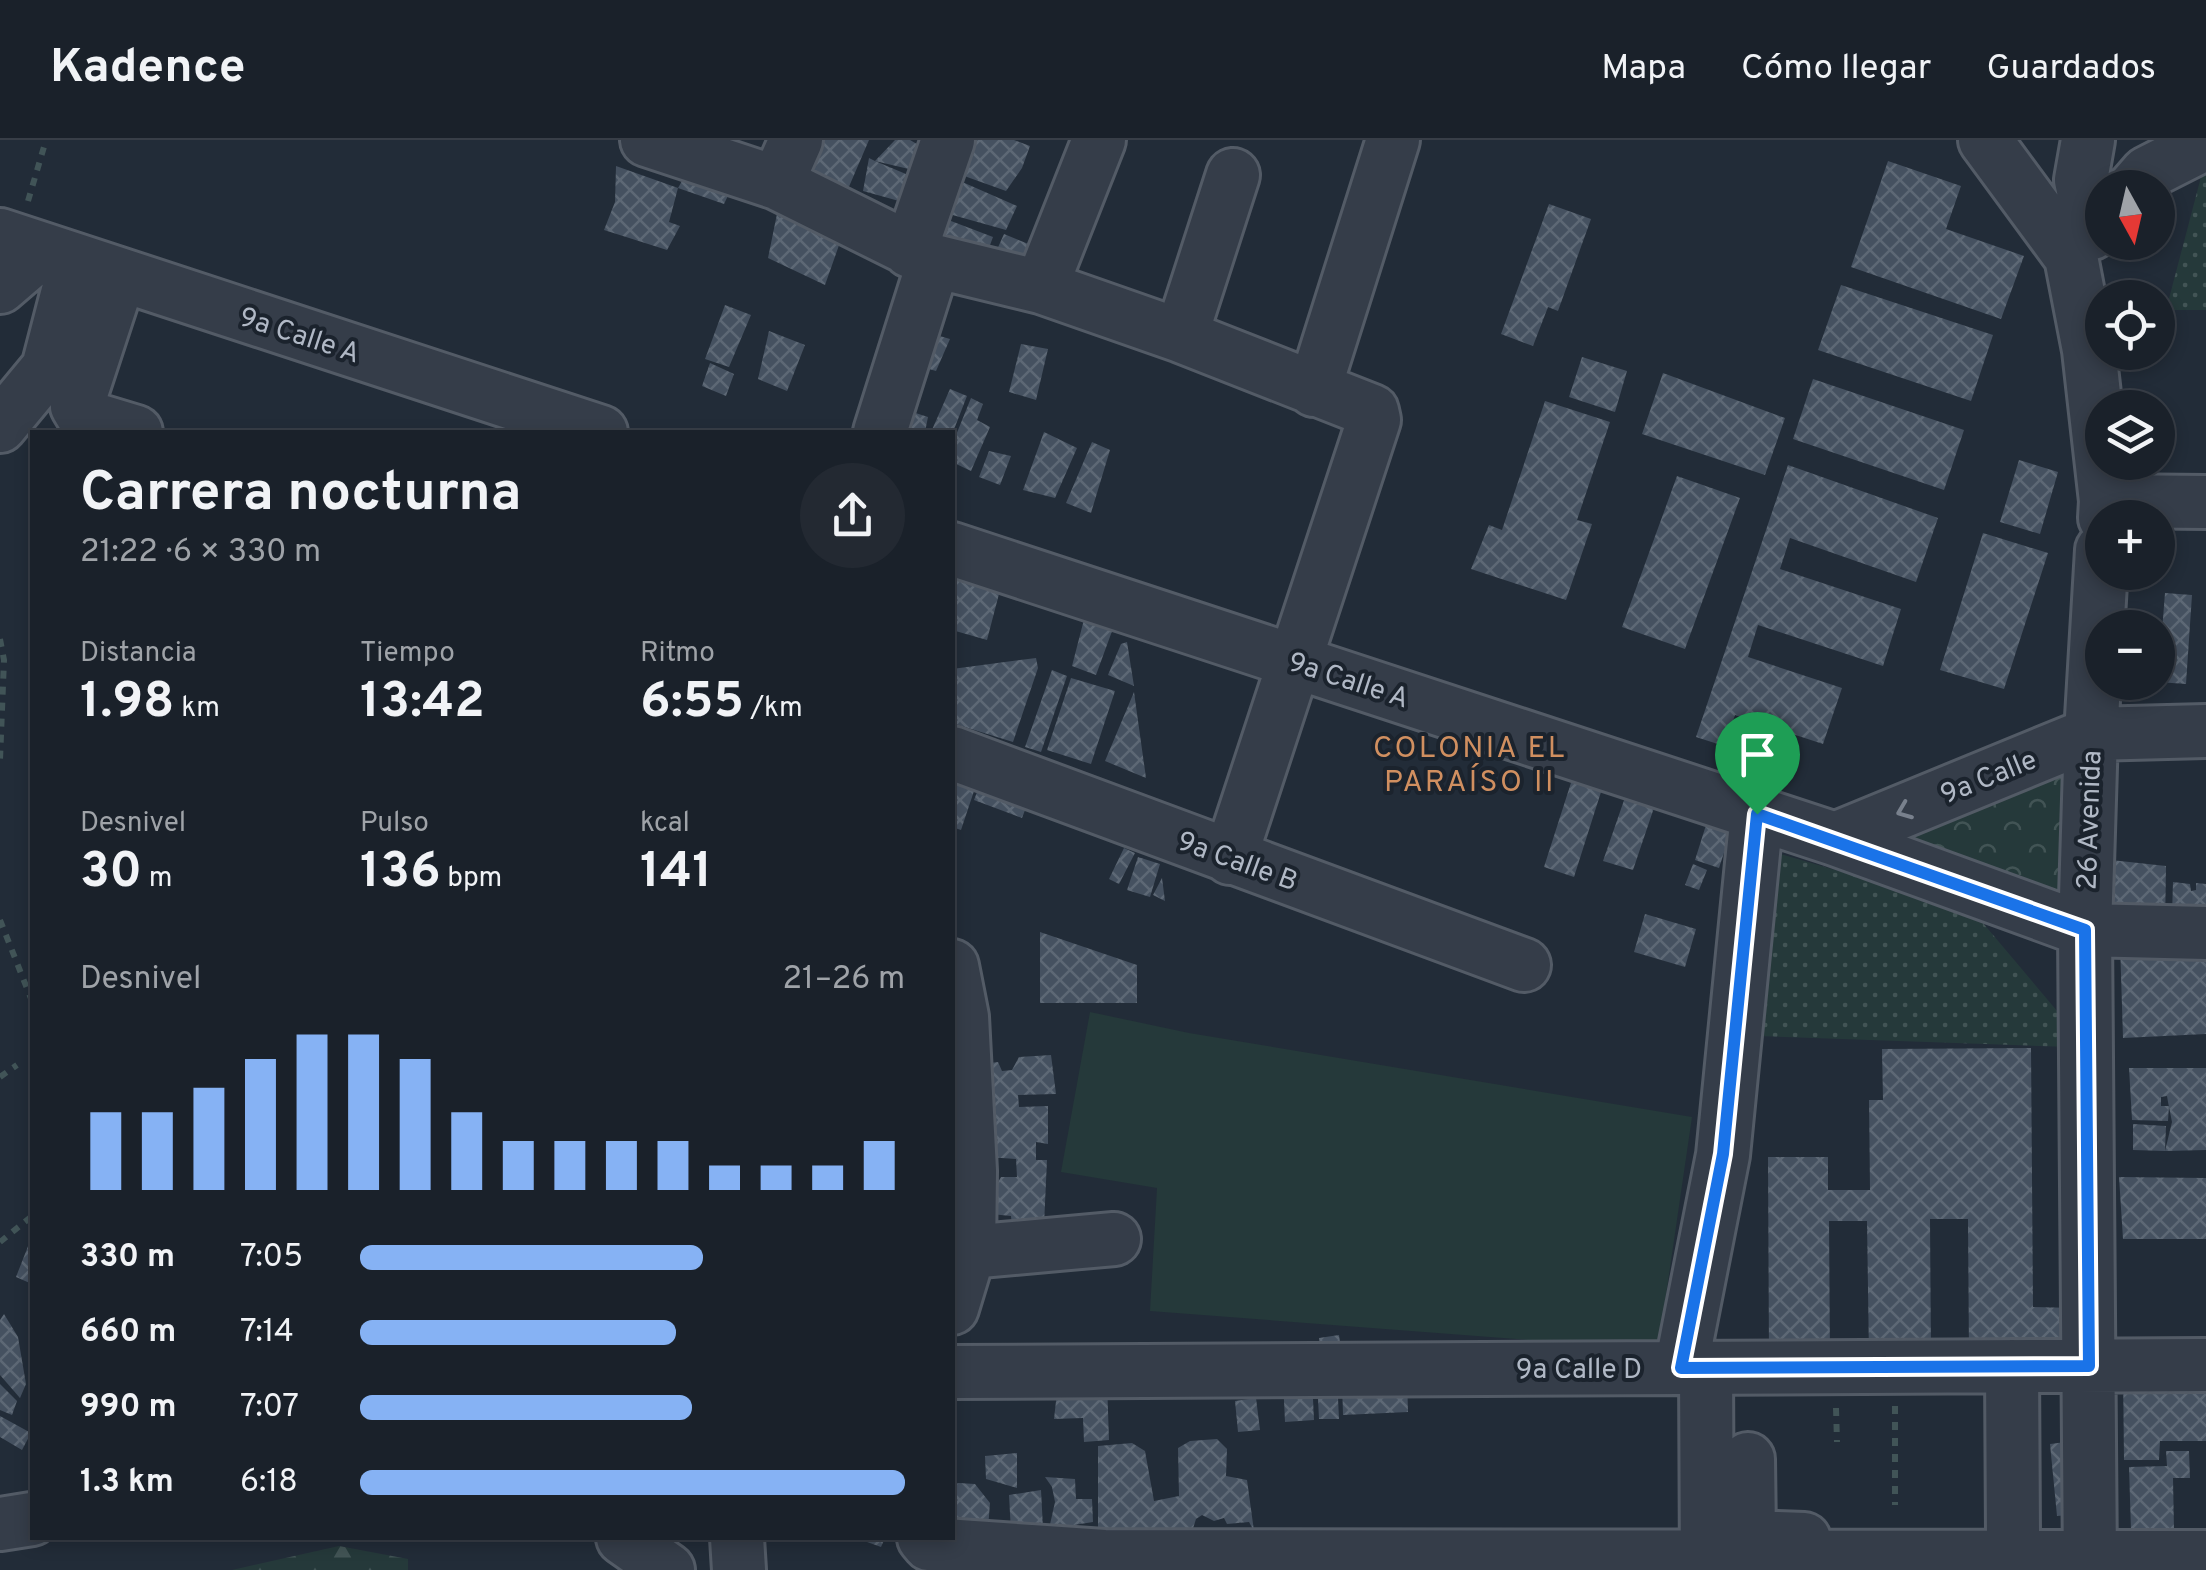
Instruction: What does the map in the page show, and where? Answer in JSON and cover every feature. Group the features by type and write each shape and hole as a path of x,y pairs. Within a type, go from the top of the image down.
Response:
{"street":[{"path":"647,140 786,162 922,256 1041,287 1181,336 1372,411 1374,420 1230,858"},
{"path":"880,430 948,140"},
{"path":"1041,287 1099,140"},
{"path":"1314,390 1393,140"},
{"name":"26 Avenida","path":"1986,140 2085,235"},
{"path":"2085,213 2081,180 2088,140"},
{"path":"2153,170 2206,143"},
{"path":"1181,336 1233,175"},
{"path":"0,426 48,368 42,258"},
{"path":"42,258 77,406 83,416 129,430"},
{"name":"9a Calle A","path":"42,258 595,430"},
{"name":"26 Avenida","path":"2088,260 2089,350 2102,500"},
{"path":"2175,508 2206,502"},
{"name":"9a Calle A","path":"955,549 1835,839 2085,930 2206,933"},
{"name":"26 Avenida","path":"2090,1554 2085,930 2100,590"},
{"name":"9a Calle","path":"1835,839 2091,734 2206,731"},
{"name":"9a Calle B","path":"955,754 1524,965"},
{"path":"1708,1563 1694,1368 1723,1154 1757,814"},
{"path":"955,1298 969,1252 970,1171 957,1018"},
{"path":"969,1252 1114,1240"},
{"name":"9a Calle D","path":"955,1372 2206,1365"},
{"path":"2012,1366 2013,1534"},
{"path":"1748,1458 1748,1530 1749,1538 1756,1540 2013,1534 2090,1554"},
{"path":"0,1524 30,1519"},
{"path":"626,1540 668,1570"},
{"path":"738,1540 739,1570"},
{"path":"926,1541 1104,1563 1895,1563 2090,1554 2206,1557"}],"path":[{"path":"42,258 46,140"},
{"path":"0,639 4,660 0,760"},
{"path":"0,920 30,995"},
{"path":"0,1076 17,1065"},
{"path":"0,1242 30,1218"},
{"path":"1895,1505 1896,1367"}],"green space":[{"path":"2206,158 2206,310 2175,310 2174,280"},
{"path":"2063,774 2069,788 2072,901 1906,842 1912,824"},
{"path":"1760,848 1972,910 2074,1031 2070,1047 1757,1036"},
{"path":"1090,1012 1189,1033 1692,1117 1658,1350 1150,1311 1157,1188 1061,1172"},
{"path":"339,1546 408,1559 408,1570 232,1570"}],"building":[{"path":"806,140 869,140 848,189 794,168"},
{"path":"895,140 910,140 922,147 913,170 875,161"},
{"path":"959,140 1014,140 1030,146 1022,168 1006,191 942,168"},
{"path":"869,158 913,177 899,201 863,191"},
{"path":"694,160 736,179 724,204 678,188"},
{"path":"1888,161 1961,186 1946,229 2024,256 2001,319 1851,267"},
{"path":"616,166 678,188 669,222 680,226 667,250 604,230 615,202"},
{"path":"960,181 1017,206 1006,230 949,214"},
{"path":"779,204 844,231 825,285 768,258"},
{"path":"1549,204 1591,219 1558,311 1548,307 1533,346 1501,334"},
{"path":"930,213 993,237 983,264 919,240"},
{"path":"1004,234 1031,245 1024,264 995,254"},
{"path":"1841,285 1993,335 1971,401 1818,350"},
{"path":"725,305 751,315 729,367 705,359"},
{"path":"769,331 805,345 787,391 758,379"},
{"path":"926,332 950,339 936,371 915,365"},
{"path":"1021,344 1048,349 1036,400 1009,392"},
{"path":"1582,357 1627,371 1615,412 1569,397"},
{"path":"710,363 734,374 726,396 702,386"},
{"path":"1663,373 1785,418 1765,475 1642,434"},
{"path":"1813,379 1964,430 1944,490 1793,439"},
{"path":"950,389 967,396 954,430 932,430"},
{"path":"971,398 983,404 977,420 990,427 971,471 955,463 955,438"},
{"path":"1545,401 1610,422 1577,520 1592,524 1566,600 1471,569 1489,525 1502,530"},
{"path":"900,408 928,417 925,430 894,430"},
{"path":"1044,432 1077,448 1055,498 1023,490"},
{"path":"1092,442 1110,450 1091,513 1066,503"},
{"path":"989,451 1011,456 1000,485 979,477"},
{"path":"2019,460 2058,472 2040,534 2000,522"},
{"path":"1788,465 1938,518 1916,582 1790,538 1780,569 1901,609 1883,666 1758,625 1748,657 1842,688 1823,744 1735,715 1724,746 1696,737"},
{"path":"1677,476 1740,498 1685,649 1622,627"},
{"path":"1983,533 2048,553 2004,689 1940,670"},
{"path":"961,557 1005,571 987,640 955,631 955,577"},
{"path":"2165,593 2192,595 2186,684 2175,683 2175,610 2164,610"},
{"path":"1089,600 1119,612 1096,675 1072,666"},
{"path":"1127,642 1134,686 1108,675 1121,644"},
{"path":"1036,658 1038,668 1013,742 955,724 955,669"},
{"path":"1052,670 1067,676 1041,752 1025,747"},
{"path":"1071,678 1115,691 1091,764 1047,750"},
{"path":"1134,692 1146,778 1105,761"},
{"path":"1578,761 1608,770 1574,877 1544,867"},
{"path":"955,764 980,773 961,830 955,828"},
{"path":"984,774 1032,792 1022,818 974,800"},
{"path":"1631,780 1660,790 1633,870 1603,861"},
{"path":"1712,806 1737,813 1719,868 1695,860"},
{"path":"1124,848 1135,853 1119,884 1109,879"},
{"path":"1138,857 1160,864 1150,897 1127,890"},
{"path":"2102,859 2166,866 2165,930 2101,922"},
{"path":"1693,864 1707,870 1699,890 1685,885"},
{"path":"1162,878 1165,901 1153,895"},
{"path":"2173,882 2190,884 2191,891 2196,890 2196,883 2206,884 2206,924 2172,914"},
{"path":"1645,914 1696,929 1685,967 1634,952"},
{"path":"1040,932 1137,965 1137,1003 1040,1003"},
{"path":"2206,940 2206,1034 2123,1038 2120,943"},
{"path":"2031,1048 2033,1307 2076,1308 2064,1358 1969,1355 1968,1219 1930,1219 1931,1355 1869,1356 1867,1221 1829,1221 1830,1355 1769,1356 1768,1157 1828,1157 1828,1190 1870,1190 1869,1100 1883,1100 1882,1049"},
{"path":"1051,1055 1056,1094 1018,1095 1019,1107 1048,1106 1048,1144 1036,1142 1036,1160 1047,1160 1044,1225 1012,1227 1011,1216 981,1213 1001,1177 1017,1177 1016,1159 987,1157 982,1064 998,1062 1002,1071 1012,1070 1019,1057"},
{"path":"2129,1068 2206,1068 2206,1150 2165,1151 2172,1122 2169,1107 2168,1121 2132,1120","holes":["2167,1096 2169,1106 2161,1106 2161,1097"]},
{"path":"2133,1124 2166,1126 2165,1151 2133,1150"},
{"path":"2119,1177 2206,1178 2206,1239 2123,1239"},
{"path":"30,1241 30,1283 16,1277"},
{"path":"4,1314 18,1337 26,1384 20,1398 0,1375 0,1320"},
{"path":"1339,1335 1341,1349 1321,1352 1319,1338"},
{"path":"2123,1370 2206,1370 2206,1441 2160,1441 2159,1460 2124,1460"},
{"path":"1337,1377 1339,1419 1319,1419 1317,1378"},
{"path":"1407,1377 1408,1412 1343,1415 1342,1380"},
{"path":"1312,1378 1314,1420 1285,1422 1283,1379"},
{"path":"1107,1381 1109,1440 1084,1442 1083,1418 1054,1419 1058,1383"},
{"path":"0,1384 17,1401 12,1415 0,1410"},
{"path":"1256,1398 1260,1430 1238,1432 1235,1401"},
{"path":"0,1416 30,1432 22,1450 0,1437"},
{"path":"1217,1439 1227,1449 1226,1476 1247,1480 1254,1531 1249,1522 1227,1524 1224,1518 1214,1521 1202,1515 1196,1519 1188,1544 1075,1543 1098,1527 1098,1446 1132,1443 1145,1451 1154,1501 1179,1496 1178,1448 1190,1441"},
{"path":"2074,1441 2082,1514 2057,1516 2050,1444"},
{"path":"2166,1451 2189,1451 2190,1478 2173,1478 2174,1530 2131,1531 2129,1467 2167,1466"},
{"path":"1017,1453 1017,1488 986,1479 985,1456"},
{"path":"1045,1477 1075,1479 1076,1499 1092,1499 1093,1522 1049,1529 1055,1502"},
{"path":"955,1484 975,1484 990,1503 987,1542 952,1541"},
{"path":"1041,1490 1043,1528 1011,1532 1009,1495"},
{"path":"862,1540 884,1540 881,1547"}],"district":[{"name":"COLONIA EL PARAÍSO II","path":"1470,764"}],"route":[{"path":"1757,814 2085,930 2089,1366 1681,1368 1723,1154 1757,814"}]}
